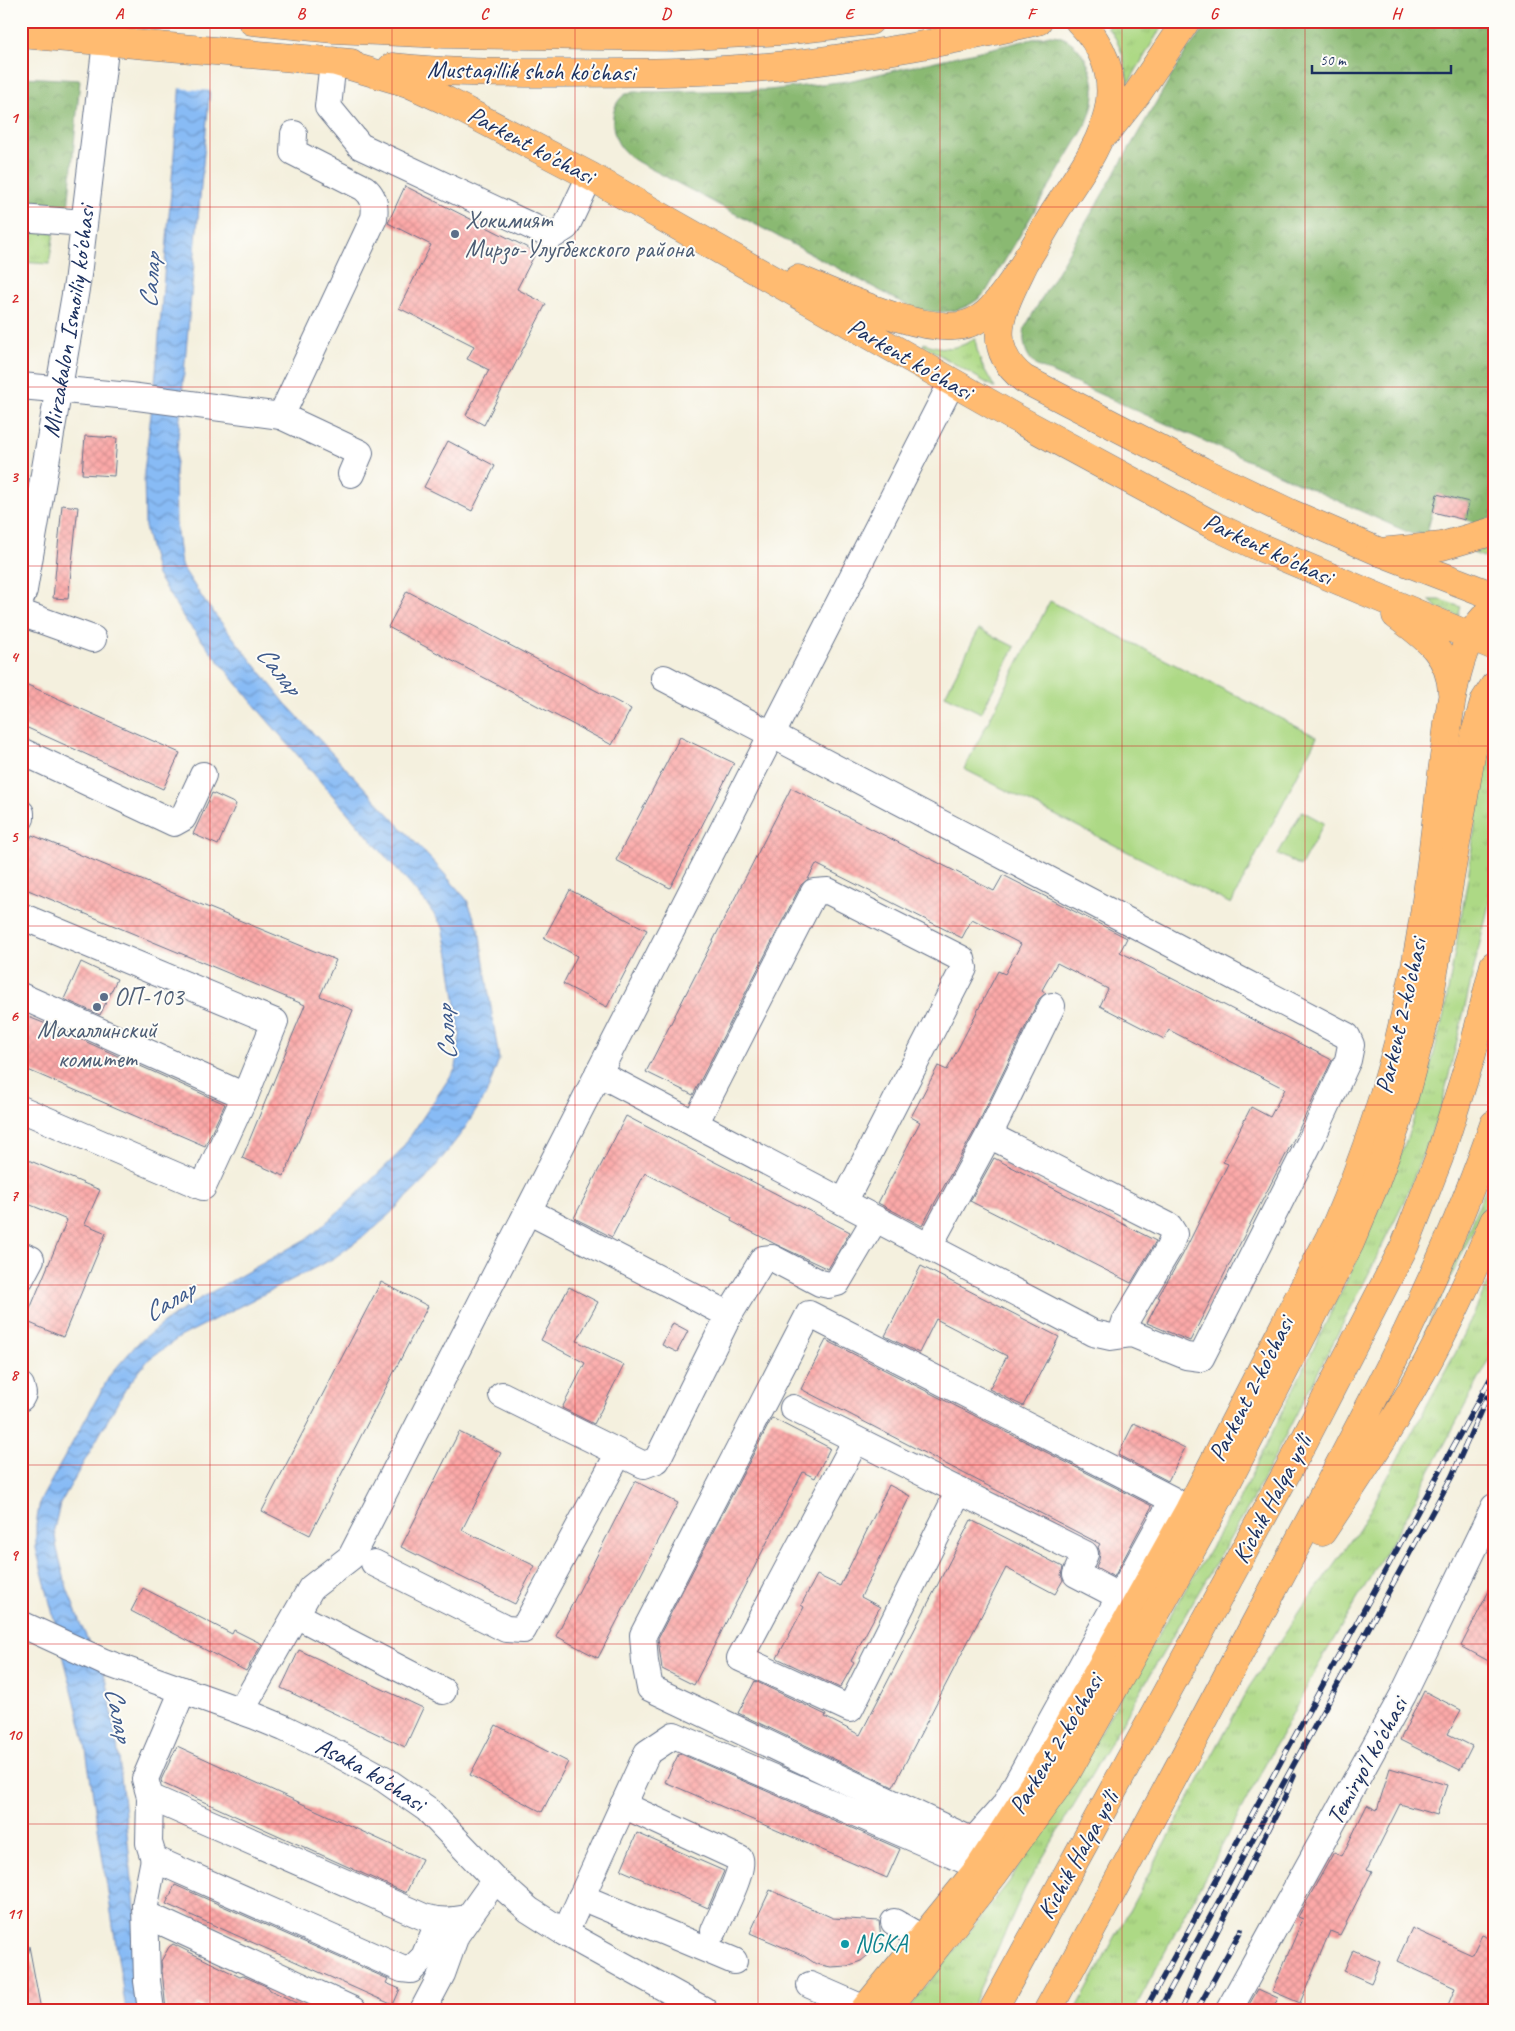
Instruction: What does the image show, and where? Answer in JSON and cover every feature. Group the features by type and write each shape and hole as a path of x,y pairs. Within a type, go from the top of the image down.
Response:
{"main road":[{"name":"Mustaqillik shoh ko'chasi","path":"260,22 334,29 444,34 672,37 783,32 870,21"},
{"name":"Mustaqillik shoh ko'chasi","path":"21,34 333,60 439,72 590,73 734,69 796,64 876,52 1038,21"},
{"path":"719,250 901,318 924,324 945,327 966,324 987,313 1004,292 1028,256 1092,151 1107,118 1111,92 1110,77 1102,52 1092,36 1079,21"},
{"path":"1092,151 1137,94 1186,21"},
{"name":"Parkent ko'chasi","path":"333,60 408,83 447,101 590,176 952,382 1174,504 1257,546 1482,642"},
{"name":"Parkent ko'chasi","path":"1028,256 1003,312 999,337 1002,352 1010,367 1031,383 1202,471 1290,513 1380,552 1494,596"},
{"path":"1380,552 1442,546 1494,531"},
{"name":"Parkent 2-ko'chasi","path":"864,2010 980,1867 1146,1610 1189,1510 1335,1227 1373,1131 1388,1081 1412,981 1421,931 1452,692 1449,670 1440,654 1404,621 1362,591"},
{"name":"Parkent 2-ko'chasi","path":"1452,692 1482,642 1482,618 1494,610"},
{"path":"886,2010 994,1874 1066,1774 1146,1610 1203,1529 1350,1243 1375,1184 1397,1124 1427,1012 1476,733 1485,700 1494,686"},
{"name":"Kichik Halqa yo'li","path":"993,2010 1300,1449 1405,1245 1439,1158 1472,1054 1494,965"},
{"name":"Kichik Halqa yo'li","path":"1048,2010 1355,1436 1430,1282 1477,1172 1494,1124"},
{"path":"1229,1673 1371,1457 1415,1386 1461,1297 1494,1221"}],"street":[{"name":"Mirzakalon Ismoiliy ko'chasi","path":"21,598 26,580 77,283 84,223 114,43"},
{"path":"333,60 328,107 360,146 552,236 566,227 590,176"},
{"path":"281,416 374,218 375,210 371,194 364,188 293,152 294,134"},
{"path":"21,218 84,223"},
{"path":"241,1711 311,1588 351,1557 952,382"},
{"path":"21,386 130,396 281,416 360,454 351,474"},
{"path":"21,613 93,639"},
{"path":"598,1073 1094,1333 1111,1337 1132,1334 1186,1356 1201,1358 1312,1138 1348,1060 1351,1045 1347,1036 664,678"},
{"path":"21,750 174,824 183,818 203,775"},
{"path":"21,813 21,818"},
{"path":"695,1124 814,892 828,891 962,959 964,968 844,1202"},
{"path":"21,916 275,1022 245,1096 203,1187 21,1109"},
{"path":"21,996 245,1096"},
{"path":"929,1246 989,1135 1052,1006"},
{"path":"989,1135 1168,1226 1174,1234 1169,1248 1125,1322 1120,1335"},
{"path":"528,1211 729,1315"},
{"path":"502,1395 644,1465 657,1460 729,1315 763,1259 772,1258 820,1283 829,1285 837,1283 875,1219"},
{"path":"21,1255 31,1259 21,1278"},
{"path":"809,1314 1173,1500 1004,1806 973,1841 650,1688 645,1662 643,1635 809,1314"},
{"path":"21,1386 23,1394 21,1398"},
{"path":"793,1408 1085,1554 1076,1574 1146,1610"},
{"path":"856,1440 740,1658 850,1710 959,1491"},
{"path":"374,1563 506,1629 523,1630 619,1453"},
{"name":"Temiryo'l ko'chasi","path":"1229,2010 1403,1695 1494,1507"},
{"path":"296,1615 444,1691"},
{"name":"Asaka ko'chasi","path":"21,1624 104,1662 241,1711 314,1741 384,1779 427,1809 495,1880 530,1910 565,1933 704,2010"},
{"path":"151,2010 145,1905 154,1859 149,1843 150,1797 145,1779 183,1690"},
{"path":"565,1933 647,1753 674,1735 980,1867"},
{"path":"150,1797 424,1917 451,1922 467,1918"},
{"path":"623,1805 740,1859 742,1864 714,1931"},
{"path":"154,1859 402,1970 411,1970 424,1957 439,1921"},
{"path":"423,2010 442,1974 456,1935 495,1880"},
{"path":"581,1898 734,1961"},
{"path":"146,1915 353,2010"},
{"path":"894,1922 922,1938"},
{"path":"810,1985 864,2010"}],"green space":[{"path":"1129,21 1165,21 1128,84 1119,46 1107,27"},
{"path":"1211,21 1494,21 1494,517 1476,523 1465,519 1469,502 1437,494 1427,533 1412,534 1037,366 1027,353 1024,343 1025,327 1186,51"},
{"path":"1050,35 1060,36 1076,46 1091,72 1094,91 1093,104 1086,125 986,292 968,305 948,312 926,311 905,304 638,162 622,149 614,132 613,115 615,108 618,101 624,95 631,92 769,90 848,81"},
{"path":"21,77 80,80 68,209 21,206"},
{"path":"21,231 54,233 49,264 21,262"},
{"path":"975,338 982,365 995,388 923,345 924,343 950,348 963,345"},
{"path":"1494,546 1494,561 1473,553"},
{"path":"1429,600 1441,600 1461,607 1458,616 1438,608"},
{"path":"1050,601 1317,737 1231,904 964,769"},
{"path":"979,629 1015,647 981,713 945,695"},
{"path":"1494,738 1494,883 1441,1109 1404,1201 1248,1508 1025,1888 970,2010 907,2010 1009,1882 1237,1504 1356,1262 1403,1149 1426,1084 1444,1014 1468,878 1485,750"},
{"path":"1302,811 1324,823 1301,866 1278,854"},
{"path":"1494,1169 1494,1186 1424,1335"},
{"path":"1494,1270 1494,1351 1407,1515 1318,1666 1134,2010 1076,2010 1249,1687 1303,1607 1360,1528 1456,1352"}],"water":[{"name":"Салар","path":"185,21 216,21 175,472 176,524 181,565 205,602 285,703 467,900 479,930 499,1059 486,1095 463,1131 425,1180 376,1227 334,1258 180,1337 149,1359 126,1388 60,1504 54,1529 57,1549 67,1588 81,1625 107,1682 119,1758 143,1983 149,2010 126,2010 84,1737 36,1548 36,1525 40,1501 110,1375 138,1343 167,1320 201,1298 311,1236 399,1153 456,1068 460,1034 449,955 443,927 426,903 261,713 186,621 157,575 145,527 144,472 156,373"}],"pier":[{"path":"182,21 218,21 212,91 176,88"}],"building":[{"path":"405,186 536,252 517,289 546,304 484,425 466,415 489,370 467,359 474,346 399,308 431,245 388,223"},
{"path":"85,436 117,438 114,476 82,474"},
{"path":"448,441 495,466 472,511 424,487"},
{"path":"1437,494 1469,502 1465,520 1433,512"},
{"path":"62,505 78,507 68,599 53,598"},
{"path":"407,591 631,709 612,745 388,627"},
{"path":"21,682 180,753 163,789 21,725"},
{"path":"680,737 734,763 670,888 616,860"},
{"path":"791,788 994,891 1003,875 1127,938 1120,952 1332,1060 1298,1131 1190,1341 1147,1323 1160,1298 1158,1297 1182,1256 1228,1164 1223,1162 1251,1107 1270,1117 1285,1089 1169,1030 1164,1039 1100,1006 1108,989 1057,963 1042,990 1046,993 1039,999 976,1128 922,1226 878,1203 920,1122 911,1117 938,1066 947,1070 998,971 1005,974 1021,944 972,919 962,938 816,864 808,879 801,885 693,1095 646,1072"},
{"path":"212,793 236,804 218,845 193,834"},
{"path":"32,835 336,960 320,996 353,1010 284,1176 242,1158 305,1005 21,887 21,860"},
{"path":"570,890 647,930 607,1007 563,984 577,956 544,938"},
{"path":"81,962 117,979 100,1015 64,999"},
{"path":"21,1014 225,1104 205,1146 21,1067"},
{"path":"626,1116 850,1232 828,1269 731,1221 732,1218 645,1173 612,1237 574,1218"},
{"path":"21,1157 100,1190 85,1224 106,1233 63,1337 25,1321 67,1220 21,1201"},
{"path":"994,1158 1156,1241 1131,1283 970,1201"},
{"path":"921,1266 1059,1337 1023,1406 989,1389 1007,1356 936,1319 919,1353 885,1336"},
{"path":"381,1282 428,1306 310,1535 262,1511"},
{"path":"569,1287 598,1302 577,1341 624,1365 594,1424 562,1408 585,1363 541,1340"},
{"path":"673,1323 688,1331 677,1352 662,1345"},
{"path":"826,1340 1152,1506 1114,1577 1096,1567 1099,1560 1100,1553 1098,1547 1100,1544 801,1389"},
{"path":"772,1418 830,1448 815,1478 803,1472 694,1685 662,1669 658,1638"},
{"path":"1134,1423 1185,1448 1168,1481 1118,1455"},
{"path":"459,1432 501,1453 462,1530 535,1566 515,1604 401,1547"},
{"path":"635,1481 678,1503 598,1658 556,1636"},
{"path":"889,1485 910,1496 861,1597 880,1607 851,1661 854,1663 840,1688 777,1658 804,1607 801,1605 817,1575 840,1586"},
{"path":"971,1520 1063,1567 1061,1575 1063,1580 1055,1594 1006,1568 893,1787 738,1713 755,1681 826,1715 825,1717 860,1735"},
{"path":"1494,1581 1494,1664 1461,1646"},
{"path":"143,1588 232,1634 234,1630 262,1644 246,1671 131,1611"},
{"path":"299,1650 423,1708 405,1747 281,1688"},
{"path":"1424,1691 1461,1710 1448,1734 1472,1746 1460,1770 1400,1740"},
{"path":"496,1725 568,1762 542,1812 470,1775"},
{"path":"177,1746 422,1859 406,1893 162,1783 161,1780"},
{"path":"679,1753 900,1849 887,1878 665,1782"},
{"path":"1390,1768 1447,1785 1437,1815 1400,1804 1367,1870 1372,1872 1340,1935 1330,1931 1300,2003 1272,1991 1303,1919 1298,1917 1334,1852 1342,1856 1367,1805 1377,1810"},
{"path":"637,1833 724,1871 708,1908 621,1870"},
{"path":"175,1885 388,1979 386,1983 400,1989 393,2005 166,1904"},
{"path":"770,1890 833,1918 879,1921 881,1937 873,1951 861,1961 847,1966 831,1967 816,1964 804,1956 750,1933"},
{"path":"1412,1928 1472,1955 1482,1935 1494,1940 1494,2010 1446,2010 1455,1988 1397,1961"},
{"path":"173,1944 240,1977 243,1976 268,1987 270,1990 312,2010 210,2010 198,2004 195,2010 166,2010 161,1961 169,1947"},
{"path":"29,1946 41,2010 21,2010 21,1947"},
{"path":"1353,1950 1380,1962 1371,1983 1344,1971"},
{"path":"1258,1989 1278,1998 1273,2010 1246,2010"}],"railway":[{"path":"1145,2010 1494,1372"},
{"path":"1159,2010 1452,1476 1487,1397"},
{"path":"1181,2010 1201,1963 1294,1776"},
{"path":"1197,2010 1241,1930"}],"place":[{"name":"Хокимият Мирзо-Улугбекского района","path":"455,234"},
{"name":"ОП-103","path":"104,997"},
{"name":"Махаллинский комитет","path":"97,1007"},
{"name":"NGKA","path":"845,1944"}]}
